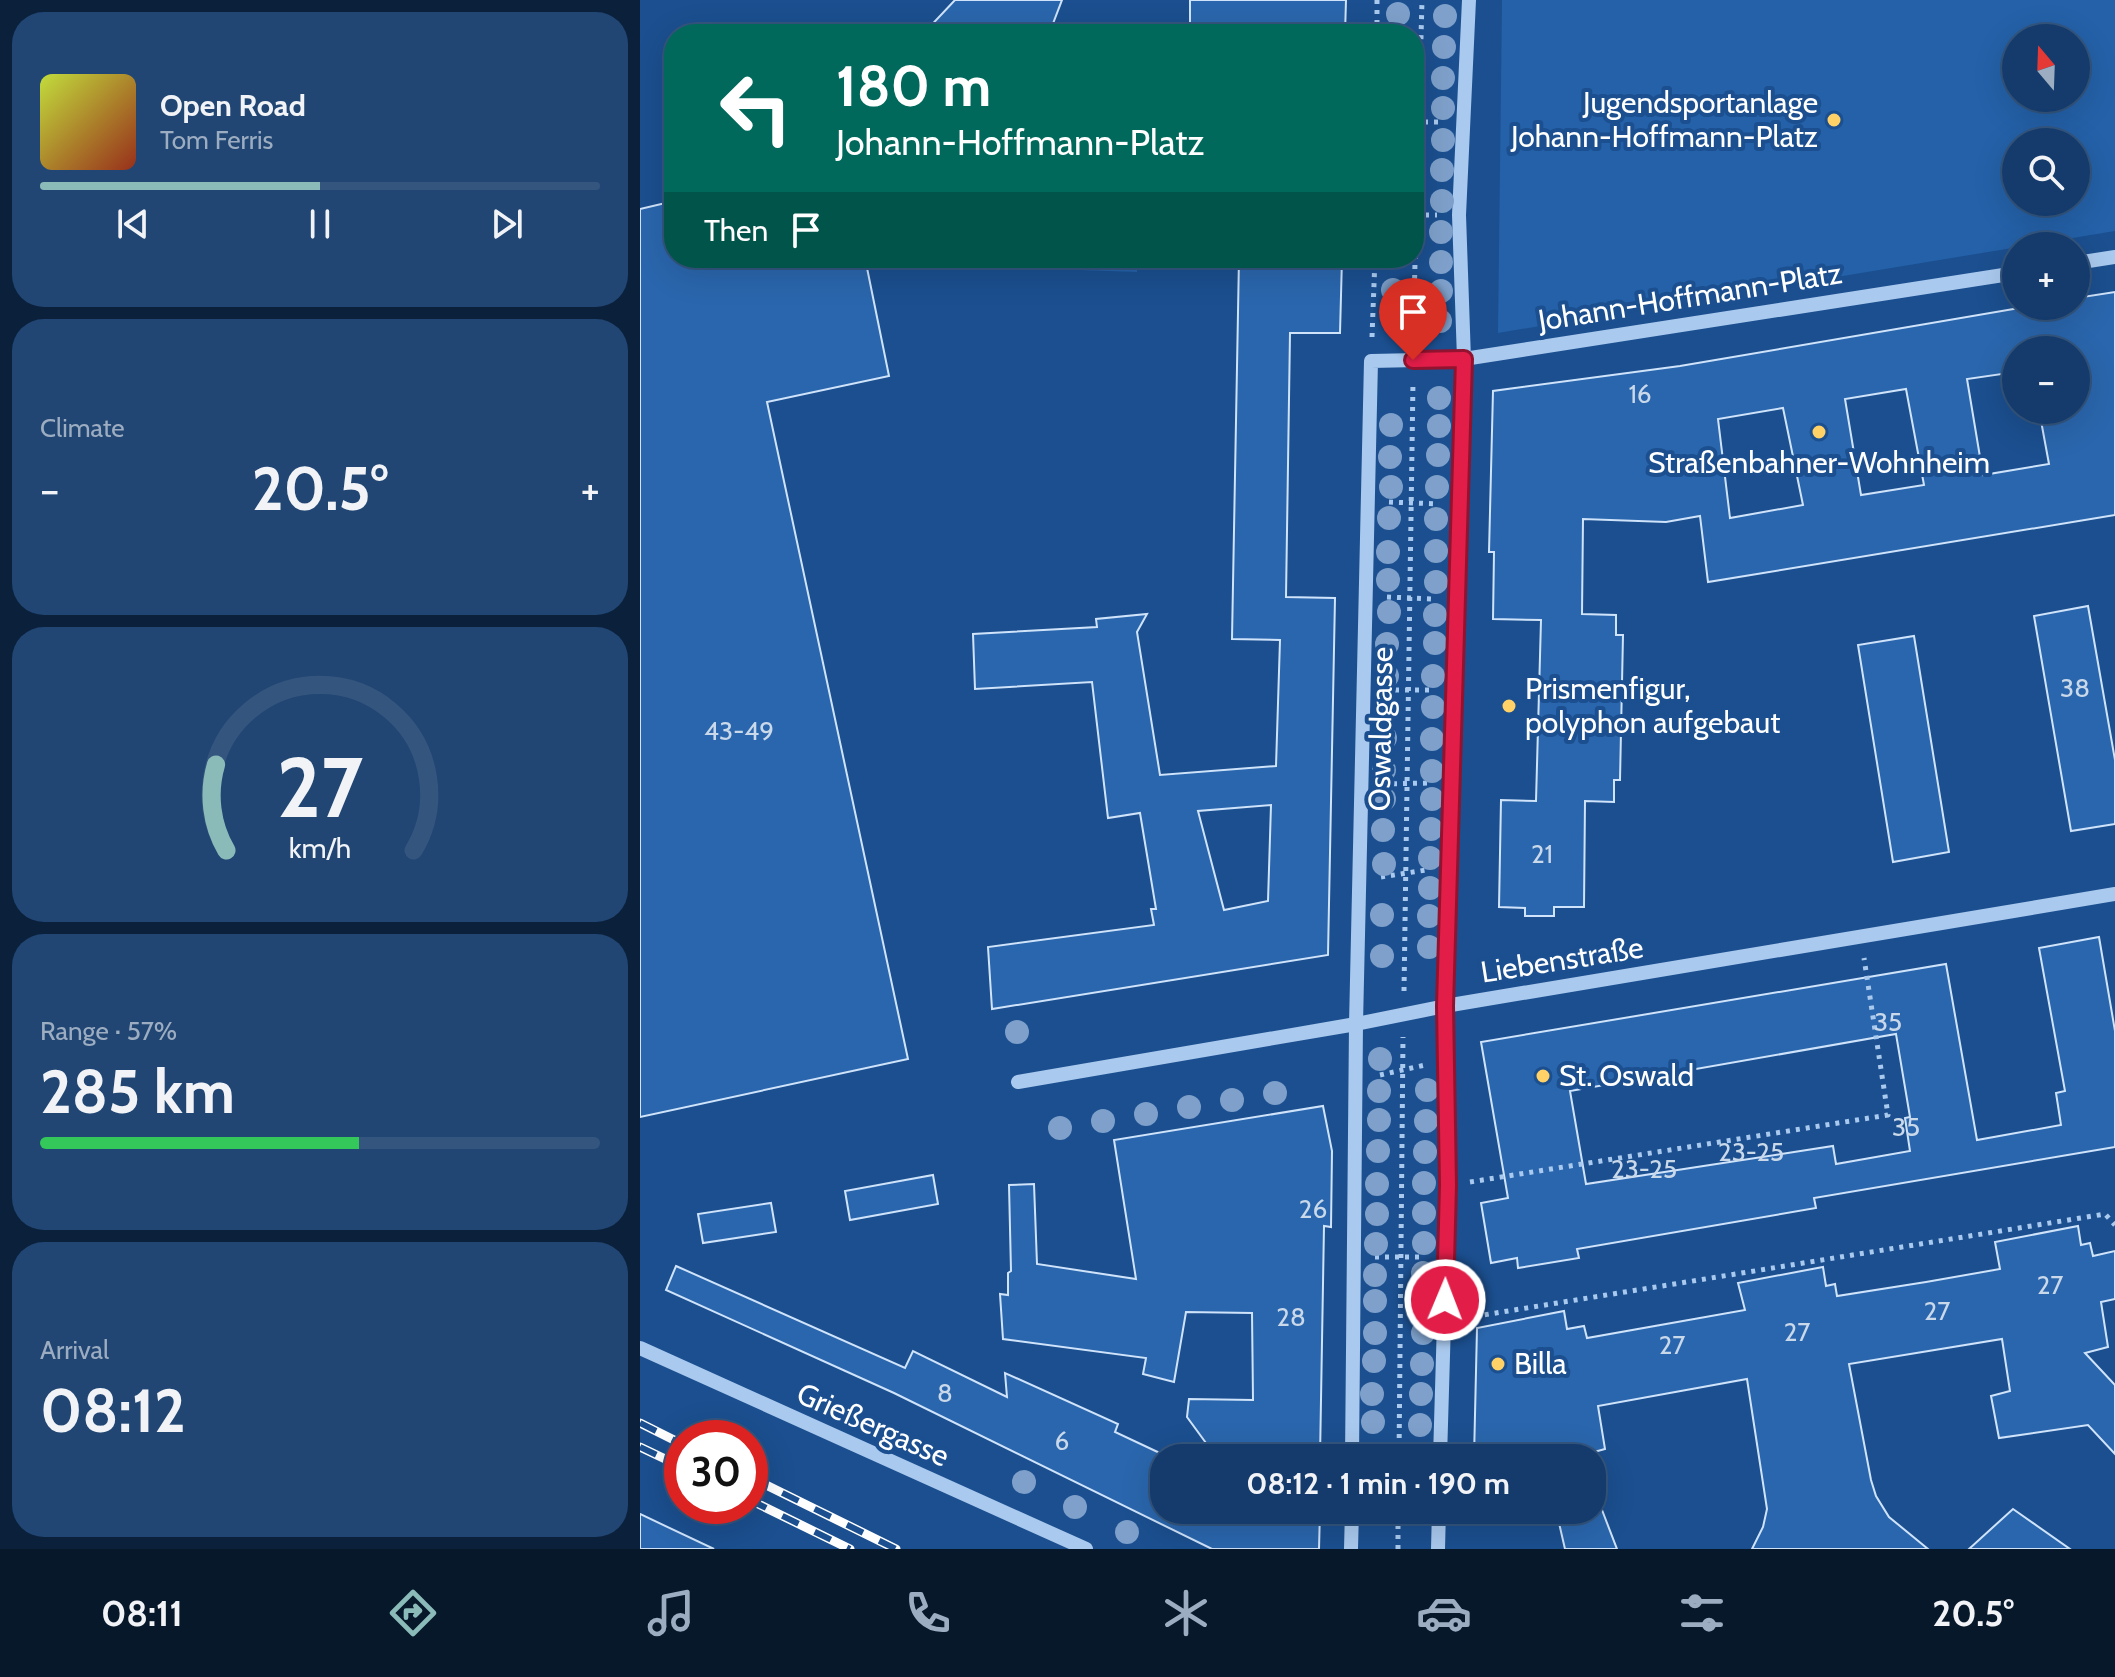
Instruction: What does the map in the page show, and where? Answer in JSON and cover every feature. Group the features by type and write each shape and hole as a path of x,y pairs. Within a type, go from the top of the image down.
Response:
{"street":[{"path":"1441,1444 1448,1185 1445,1006 1464,359 1459,215 1469,0"},
{"path":"2090,261 2115,257"},
{"name":"Johann-Hoffmann-Platz","path":"1371,361 1464,359 2002,275"},
{"name":"Oswaldgasse","path":"1352,1444 1356,1024 1371,361"},
{"name":"Liebenstraße","path":"1018,1082 1445,1006 2115,894"},
{"name":"Grießergasse","path":"640,1348 1086,1549"},
{"path":"1351,1549 1352,1524"},
{"path":"1438,1549 1439,1524"}],"path":[{"path":"1377,0 1377,24"},
{"name":"Oswaldgasse","path":"1421,24 1422,0"},
{"path":"1371,361 1375,268"},
{"name":"Oswaldgasse","path":"1399,1444 1415,268"},
{"path":"1368,501 1459,505"},
{"path":"1366,596 1457,600"},
{"path":"1364,689 1454,690"},
{"path":"1362,785 1451,783"},
{"path":"1360,880 1449,867"},
{"path":"1448,1185 1888,1115 1861,937"},
{"path":"1356,1080 1445,1060"},
{"path":"1445,1321 2105,1214 2115,1225"},
{"path":"1354,1256 1446,1257"},
{"path":"1398,1524 1398,1549"}],"shaded area":[{"name":"Jugendsportanlage Johann-Hoffmann-Platz","path":"1502,0 2115,0 2115,231 2090,235 2090,232 2002,232 2002,250 1498,333"},
{"path":"1021,268 1137,268 1137,272"}],"building":[{"path":"955,0 1062,0 1053,24 932,24"},
{"path":"1190,0 1346,0 1345,24 1190,24"},
{"path":"664,203 664,268 867,268 889,376 767,402 908,1059 640,1117 640,209"},
{"path":"1239,268 1342,268 1340,333 1290,333 1286,597 1335,598 1328,955 992,1009 988,947 1154,925 1151,909 1156,909 1140,813 1108,818 1092,682 975,689 973,634 1097,627 1096,619 1147,614 1137,632 1160,775 1276,766 1280,640 1232,639","holes":["1271,805 1268,901 1224,910 1198,811"]},
{"path":"2115,292 2115,515 1708,582 1700,516 1666,522 1583,519 1582,614 1616,615 1616,635 1623,635 1620,780 1614,780 1614,802 1585,801 1584,907 1554,907 1554,916 1525,916 1525,908 1499,907 1501,800 1536,801 1541,620 1493,619 1494,552 1489,552 1493,391 1680,366 2002,311 2002,320 2090,320 2090,296","holes":["1906,389 1924,485 1861,495 1845,399","1783,408 1803,505 1730,518 1718,419"]},
{"path":"2088,606 2115,760 2115,824 2071,831 2034,616"},
{"path":"1914,636 1949,852 1893,862 1858,645"},
{"path":"2099,937 2115,1031 2115,1147 1814,1198 1816,1208 1577,1249 1579,1258 1518,1268 1517,1258 1491,1263 1481,1203 1508,1198 1481,1042 1946,964 1977,1140 2061,1125 2056,1093 2065,1091 2039,948","holes":["1896,1034 1910,1117 1905,1118 1910,1151 1836,1164 1833,1146 1586,1184 1570,1091"]},
{"path":"1323,1106 1332,1151 1331,1227 1324,1226 1320,1444 1207,1444 1187,1417 1189,1399 1253,1400 1252,1313 1186,1312 1174,1382 1143,1374 1146,1358 1003,1339 1000,1294 1008,1295 1008,1273 1011,1271 1009,1185 1034,1184 1037,1264 1136,1279 1114,1140"},
{"path":"933,1175 938,1204 850,1220 845,1191"},
{"path":"771,1203 776,1232 703,1243 698,1214"},
{"path":"2078,1226 2081,1245 2090,1243 2093,1256 2115,1251 2115,1299 2101,1302 2108,1347 2085,1353 2115,1385 2115,1454 2088,1425 1999,1438 1991,1396 2010,1391 2002,1339 1849,1364 1876,1496 1889,1517 1928,1549 1752,1549 1763,1527 1767,1509 1747,1379 1598,1406 1604,1444 1474,1444 1477,1328 1564,1311 1567,1329 1584,1326 1587,1338 1745,1310 1738,1283 1823,1267 1826,1286 1835,1284 1837,1296 1926,1282 2000,1269 1995,1242"},
{"path":"676,1266 905,1368 913,1351 1007,1397 1005,1373 1118,1424 1115,1432 1150,1448 1150,1519 894,1393 666,1290"},
{"path":"2013,1509 2070,1549 1969,1549"},
{"path":"640,1514 714,1549 640,1549"},
{"path":"1606,1520 1617,1549 1565,1549 1559,1524 1606,1524"},
{"path":"1161,1524 1320,1524 1319,1549 1212,1549"}],"railway":[{"path":"640,1423 664,1435"},
{"path":"640,1447 664,1458"},
{"path":"768,1486 896,1549"},
{"path":"768,1509 850,1549"}],"place":[{"name":"Jugendsportanlage Johann-Hoffmann-Platz","path":"1834,120"},
{"name":"Straßenbahner-Wohnheim","path":"1819,432"},
{"name":"Prismenfigur, polyphon aufgebaut","path":"1509,706"},
{"name":"St. Oswald","path":"1543,1076"},
{"name":"Billa","path":"1498,1364"}],"route":[{"path":"1413,360 1464,359 1445,1006 1448,1185 1445,1300"}]}
